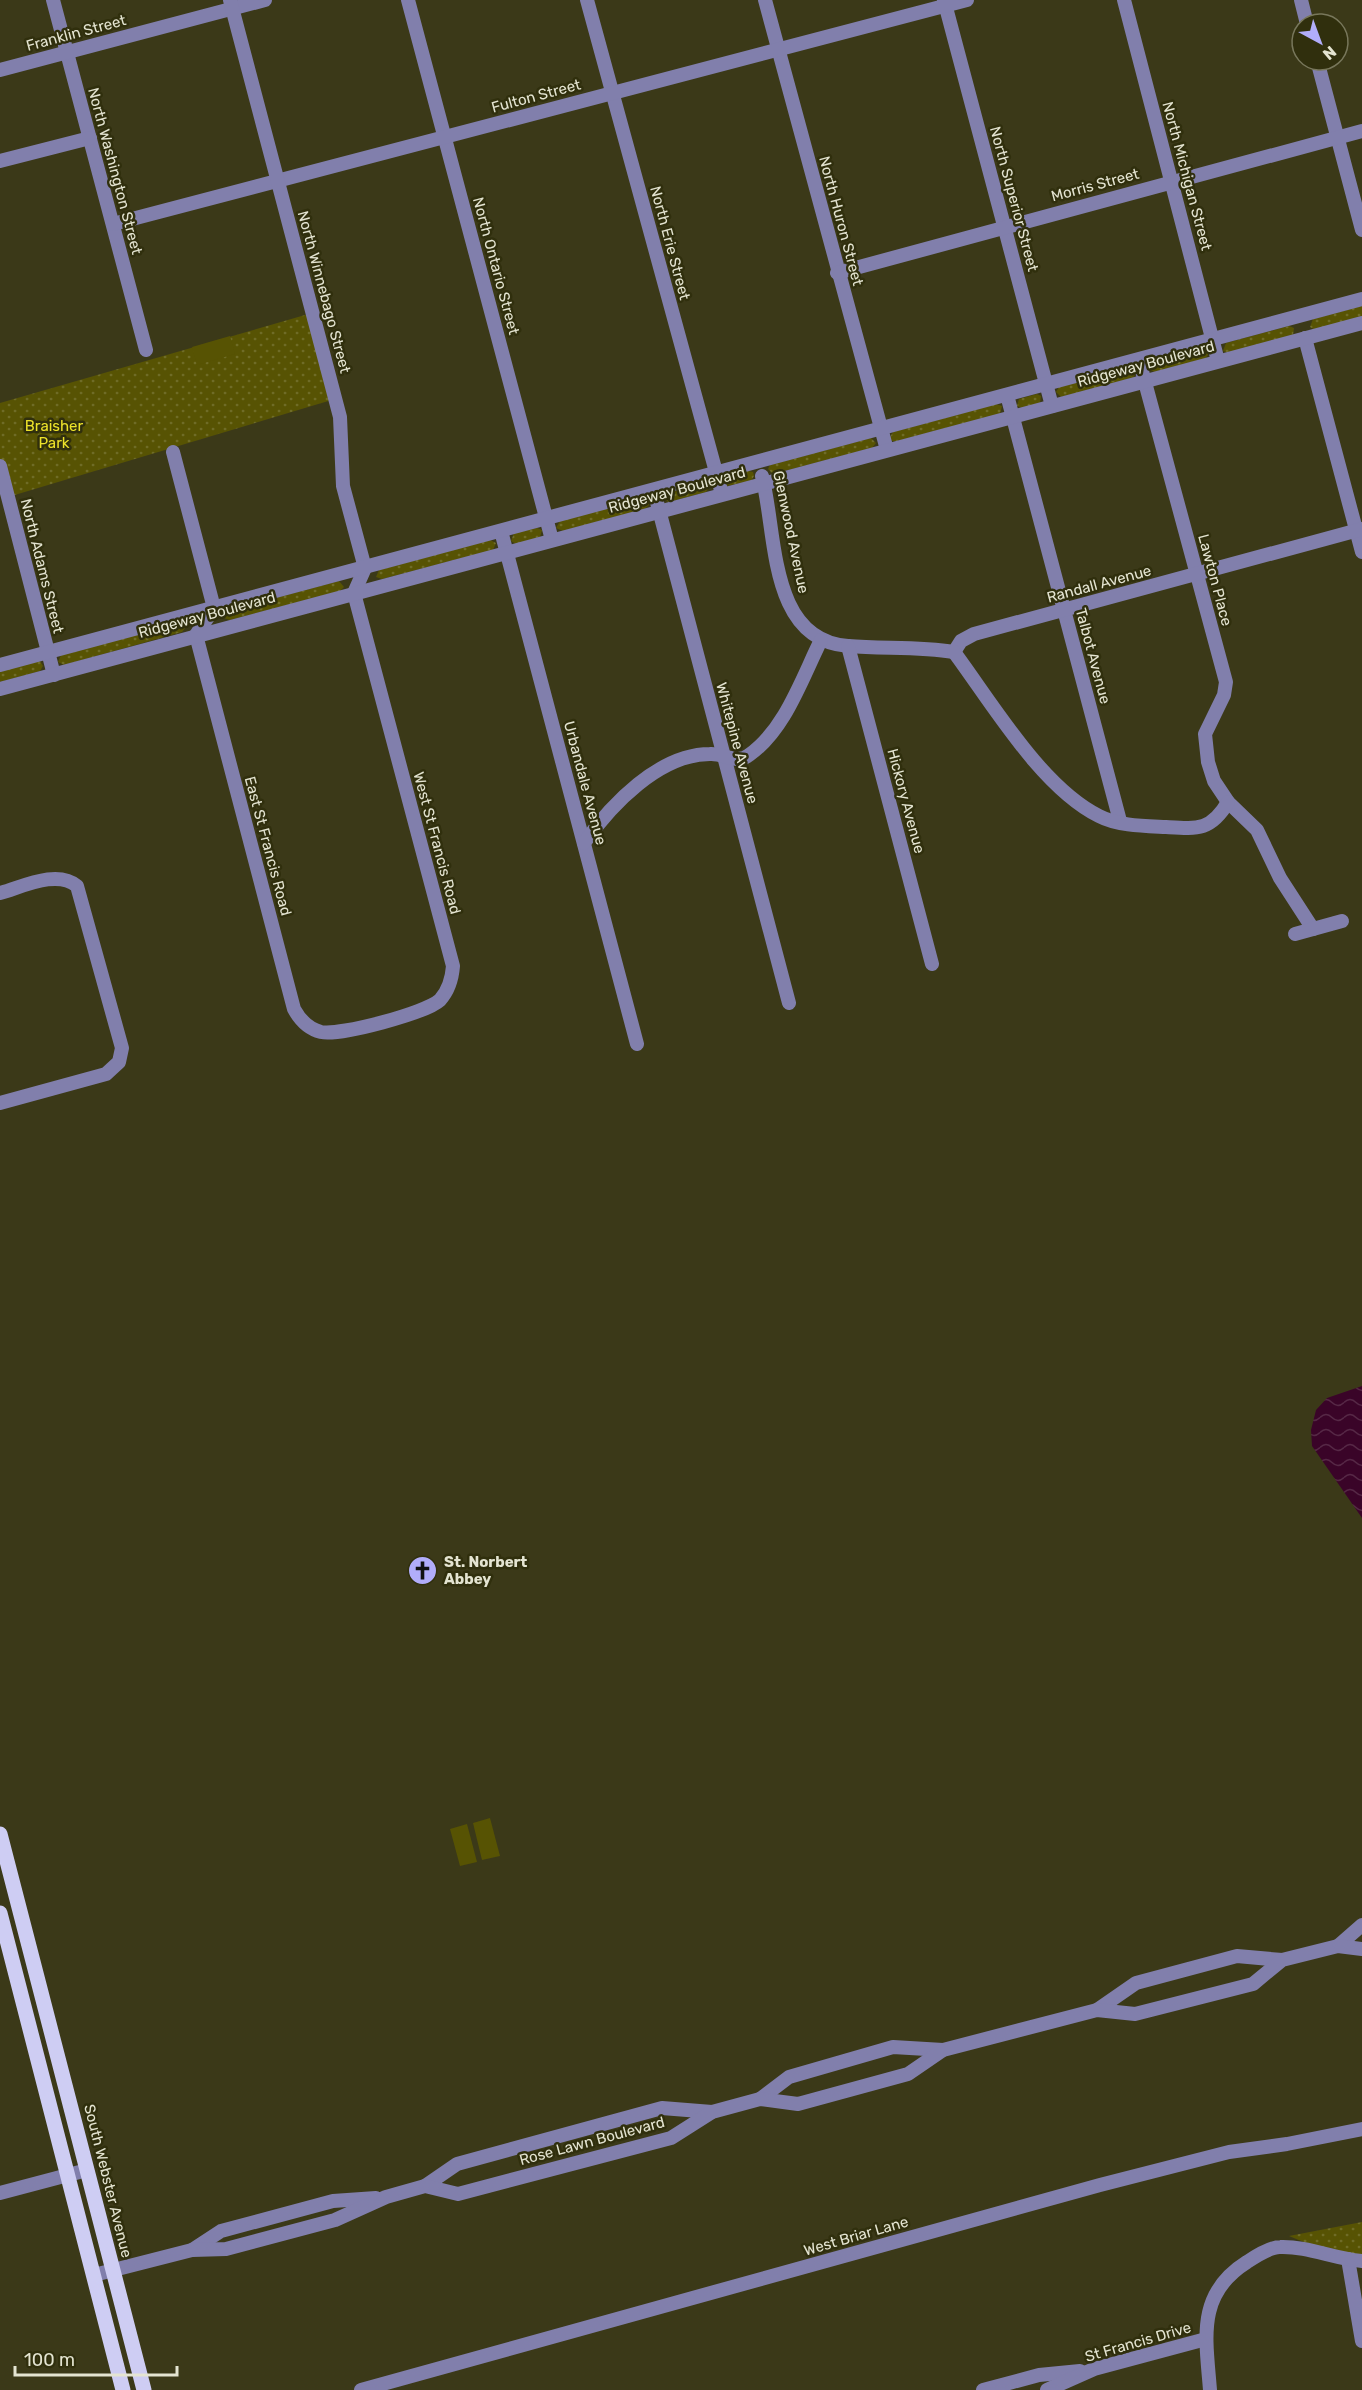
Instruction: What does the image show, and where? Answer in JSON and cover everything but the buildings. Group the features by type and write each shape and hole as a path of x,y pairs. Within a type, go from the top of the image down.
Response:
{"main road":[{"name":"South Webster Avenue","path":"0,1834 144,2390"},
{"path":"0,1915 123,2390"}],"street":[{"name":"North Washington Street","path":"52,0 146,350"},
{"name":"Franklin Street","path":"0,69 231,4 265,0"},
{"name":"North Ontario Street","path":"408,0 552,540"},
{"name":"North Erie Street","path":"587,0 722,495"},
{"name":"North Huron Street","path":"765,0 886,450"},
{"name":"Fulton Street","path":"113,224 945,3 967,0"},
{"name":"North Michigan Street","path":"1125,0 1218,361"},
{"name":"North Superior Street","path":"945,3 1052,406"},
{"name":"North Winnebago Street","path":"231,4 340,417 343,486 365,568"},
{"path":"1320,72 1362,230"},
{"name":"Morris Street","path":"837,273 1362,131"},
{"path":"0,161 90,138"},
{"name":"Ridgeway Boulevard","path":"0,665 1362,299"},
{"name":"Ridgeway Boulevard","path":"0,689 1362,323"},
{"path":"1305,338 1359,530 1362,552"},
{"name":"Lawton Place","path":"1139,360 1226,682 1224,695 1207,726 1204,745 1214,781 1228,802"},
{"name":"Talbot Avenue","path":"1007,395 1120,821"},
{"path":"173,452 214,608 196,635"},
{"name":"Glenwood Avenue","path":"759,462 784,592 797,618 821,640 848,646"},
{"name":"North Adams Street","path":"0,466 54,675"},
{"name":"Whitepine Avenue","path":"654,490 789,1003"},
{"name":"Randall Avenue","path":"954,652 961,641 974,634 1359,530"},
{"name":"Urbandale Avenue","path":"501,531 637,1044"},
{"path":"354,593 365,568"},
{"name":"West St Francis Road","path":"343,1031 429,1008 445,994 453,966 354,593"},
{"name":"East St Francis Road","path":"196,635 294,1009 303,1022 314,1029 323,1032 343,1031"},
{"path":"584,843 606,813 640,783 684,759 711,753 742,759 764,741 782,716 821,640"},
{"path":"848,646 927,648 954,652 1035,762 1084,807 1101,817 1144,826 1201,828 1216,820 1228,802 1257,830 1280,878 1313,929"},
{"name":"Hickory Avenue","path":"848,646 932,964"},
{"path":"0,893 55,878 74,884 80,892 122,1048 119,1062 106,1074 0,1103"},
{"path":"1294,934 1342,921"},
{"path":"0,1915 20,1910"},
{"path":"1338,1946 1362,1925"},
{"name":"Rose Lawn Boulevard","path":"94,2275 192,2250 226,2249 335,2220 386,2197 425,2187 458,2194 671,2138 712,2112 760,2099 798,2104 908,2074 943,2049 1097,2010 1135,2014 1253,1984 1282,1960 1338,1946 1362,1949"},
{"path":"1097,2010 1136,1983 1237,1956 1282,1960"},
{"path":"760,2099 789,2077 893,2047 943,2049"},
{"path":"425,2187 457,2164 662,2108 712,2112"},
{"name":"West Briar Lane","path":"361,2390 1121,2180 1229,2152 1287,2144 1362,2129"},
{"path":"0,2193 87,2170"},
{"path":"192,2250 221,2231 333,2201 386,2197"},
{"name":"St Francis Drive","path":"1047,2390 1094,2369 1206,2339 1206,2318 1215,2293 1231,2272 1277,2247 1301,2247 1355,2260"},
{"path":"1355,2260 1362,2341"},
{"path":"1206,2339 1210,2390"},
{"path":"982,2390 1038,2375 1094,2369"}],"green space":[{"path":"1362,306 1362,317 1315,330 1310,327 1313,319"},
{"name":"Braisher Park","path":"312,313 335,399 8,497 0,466 0,403"},
{"path":"1289,326 1294,328 1293,335 1229,353 1223,351 1226,343"},
{"path":"230,336 235,354 197,365 192,347"},
{"path":"1202,349 1207,351 1208,355 1205,359 1155,372 1150,370 1152,363"},
{"path":"1130,369 1135,374 1133,378 1061,397 1056,392 1059,387"},
{"path":"1037,394 1041,396 1040,403 1022,408 1017,406 1019,399"},
{"path":"996,404 1002,406 1000,414 897,441 892,441 890,437 893,432"},
{"path":"871,438 876,443 872,448 773,474 768,469 770,465"},
{"path":"753,472 754,476 751,481 726,486 724,479 727,476"},
{"path":"703,483 708,484 709,488 706,492 669,502 664,500 666,492"},
{"path":"643,499 648,501 649,505 645,509 563,531 556,528 560,521"},
{"path":"537,528 542,530 540,537 516,544 511,541 514,533"},
{"path":"490,540 496,543 493,550 382,579 376,577 379,570"},
{"path":"339,581 344,587 340,591 230,620 224,618 227,611"},
{"path":"179,623 185,628 182,632 64,665 58,662 61,655"},
{"path":"40,661 43,666 40,671 0,682 0,671"},
{"path":"490,1818 500,1856 482,1860 473,1823"},
{"path":"467,1824 477,1862 460,1866 450,1829"},
{"path":"1362,2222 1362,2256 1311,2245 1289,2236"}],"water":[{"path":"1362,1386 1362,1518 1312,1446 1311,1430 1316,1410 1327,1398"}],"place":[{"name":"St. Norbert Abbey","path":"423,1571"}]}
